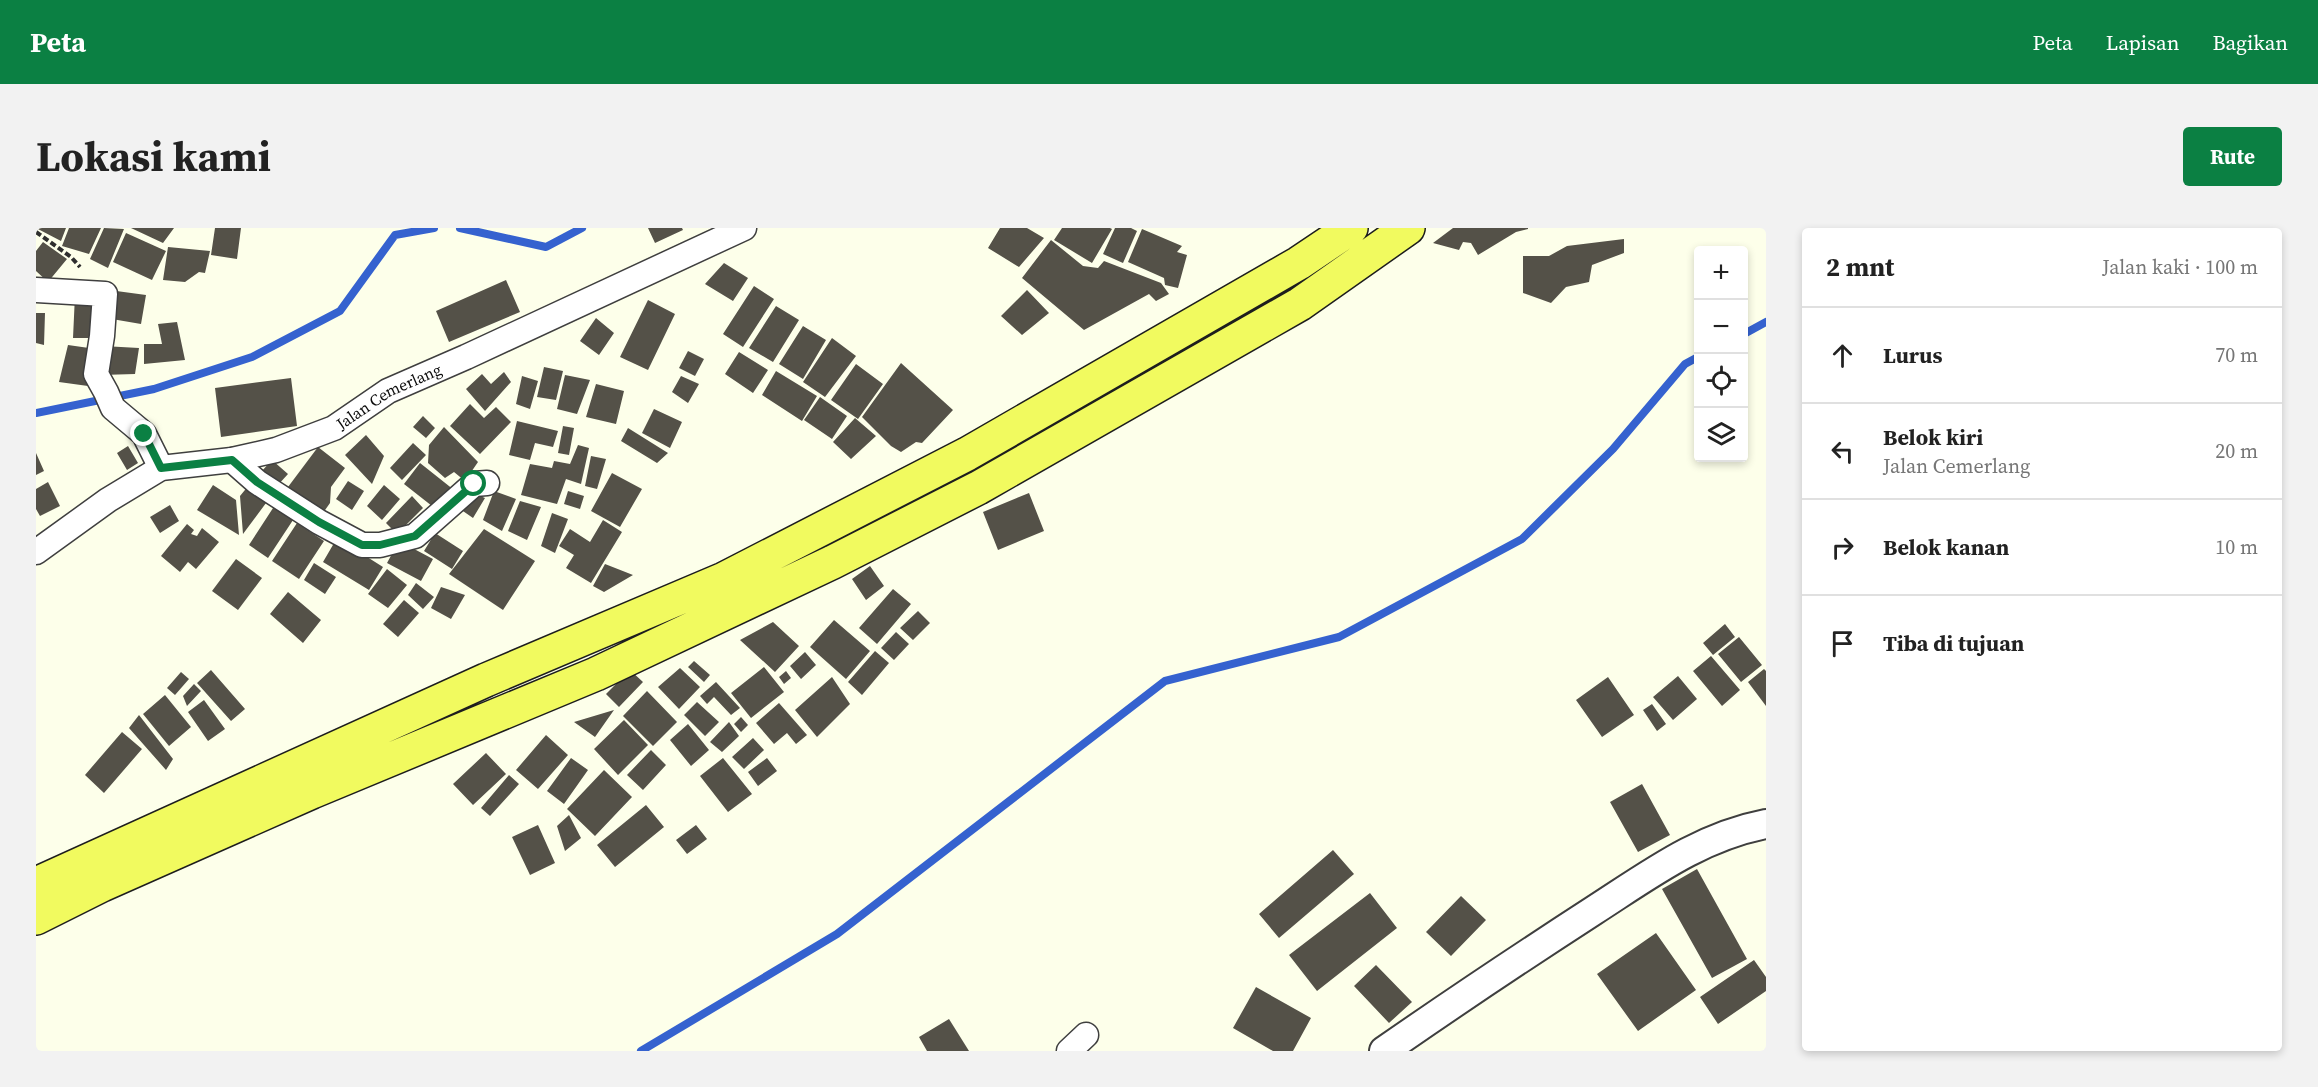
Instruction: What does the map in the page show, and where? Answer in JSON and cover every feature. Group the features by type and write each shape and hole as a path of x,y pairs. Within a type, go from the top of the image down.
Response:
{"main road":[{"path":"36,884 486,680 724,579 967,454 1299,263 1351,228"},
{"path":"36,918 102,885 312,792 596,674 832,562 978,488 1280,316 1408,228"}],"street":[{"name":"Jalan Cemerlang","path":"36,552 108,500 161,468 232,460 276,450 334,429 388,391 744,228"},
{"path":"36,290 105,294 96,374 112,408 144,434 161,468"},
{"path":"232,460 257,482 319,522 362,545 380,545 415,536 474,484 487,483"},
{"path":"1384,1051 1482,982 1700,844 1744,828 1766,824"}],"path":[{"path":"36,232 70,257 105,294"}],"building":[{"path":"36,228 66,228 61,241"},
{"path":"69,228 101,228 89,254 62,246"},
{"path":"104,228 124,229 108,268 90,259"},
{"path":"131,228 174,228 163,243"},
{"path":"215,228 241,228 237,259 211,255"},
{"path":"648,228 682,228 683,230 655,243"},
{"path":"1000,228 1027,228 1044,238 1019,267 988,248"},
{"path":"1062,228 1112,229 1092,263 1054,240"},
{"path":"1115,228 1131,228 1137,231 1123,263 1103,254"},
{"path":"1453,228 1528,229 1516,232 1478,255 1471,243 1463,242 1459,250 1433,243"},
{"path":"1142,229 1182,246 1177,252 1187,255 1178,288 1165,285 1164,278 1128,262"},
{"path":"126,233 166,251 152,280 113,262"},
{"path":"1624,239 1624,253 1592,265 1589,282 1566,287 1551,303 1523,293 1523,256 1549,256 1567,246"},
{"path":"1051,240 1083,266 1098,268 1104,261 1161,283 1169,294 1156,301 1149,294 1084,330 1022,278"},
{"path":"43,242 67,259 48,282 36,271 36,251"},
{"path":"168,247 210,251 205,273 199,272 185,282 163,280"},
{"path":"724,263 748,278 733,301 705,284"},
{"path":"506,280 520,312 449,342 436,311"},
{"path":"754,286 774,299 743,347 723,334"},
{"path":"109,290 146,295 141,324 106,318"},
{"path":"1027,290 1049,313 1022,335 1001,316"},
{"path":"75,295 102,298 99,338 73,338"},
{"path":"648,300 675,314 648,370 620,357"},
{"path":"776,306 799,320 773,362 749,348"},
{"path":"36,313 45,313 44,345 36,343"},
{"path":"596,318 614,333 599,355 580,341"},
{"path":"177,322 185,360 144,364 144,344 162,344 158,324"},
{"path":"803,326 826,340 803,379 779,364"},
{"path":"832,338 856,356 825,397 803,382"},
{"path":"68,345 96,349 88,386 59,382"},
{"path":"103,346 139,348 135,374 101,375"},
{"path":"688,351 704,359 695,376 679,368"},
{"path":"739,352 768,370 753,393 725,374"},
{"path":"901,363 953,410 922,443 916,442 901,452 891,446 862,417"},
{"path":"856,364 883,384 858,419 831,400"},
{"path":"544,367 563,371 556,400 537,397"},
{"path":"776,371 817,396 802,421 762,395"},
{"path":"504,372 511,382 485,411 466,389 482,374 491,384"},
{"path":"565,375 590,380 577,414 557,409"},
{"path":"522,376 538,381 530,409 516,404"},
{"path":"681,376 699,384 688,403 672,392"},
{"path":"291,378 297,426 221,437 215,388"},
{"path":"596,384 624,391 616,424 586,417"},
{"path":"820,397 847,416 832,439 804,420"},
{"path":"470,404 484,418 496,407 511,422 480,454 450,426"},
{"path":"654,409 682,422 670,448 642,433"},
{"path":"423,416 435,428 426,438 413,427"},
{"path":"855,418 876,436 851,459 833,442"},
{"path":"517,421 558,431 553,447 535,443 530,460 509,455"},
{"path":"563,426 574,428 569,455 558,453"},
{"path":"444,427 478,462 465,481 454,472 445,478 428,463 429,445"},
{"path":"628,428 668,453 657,463 621,441"},
{"path":"366,435 384,456 372,484 345,455"},
{"path":"413,443 426,455 402,480 390,468"},
{"path":"578,445 589,448 581,484 566,479 557,504 521,495 530,464 552,468 554,461 570,464"},
{"path":"128,446 138,463 127,470 117,453"},
{"path":"318,447 345,468 331,487 330,503 323,513 288,487"},
{"path":"36,453 44,471 36,475"},
{"path":"591,456 606,459 597,489 585,486"},
{"path":"272,460 288,474 277,486 261,472"},
{"path":"420,463 454,490 432,506 404,484"},
{"path":"612,473 642,489 620,527 591,511"},
{"path":"348,481 364,491 352,510 336,499"},
{"path":"48,482 60,506 40,516 36,509 36,489"},
{"path":"213,485 236,500 239,535 197,510"},
{"path":"249,485 269,499 243,534 240,496"},
{"path":"384,485 400,499 382,520 367,506"},
{"path":"494,491 516,499 502,531 483,520"},
{"path":"568,491 584,496 580,509 564,504"},
{"path":"471,492 485,498 473,518 460,509"},
{"path":"1029,493 1044,531 998,550 983,512"},
{"path":"412,496 423,508 397,534 386,523"},
{"path":"520,501 541,507 527,540 508,531"},
{"path":"170,505 179,521 160,533 150,517"},
{"path":"275,505 295,517 268,558 249,545"},
{"path":"552,513 568,519 555,553 541,546"},
{"path":"603,520 622,532 591,583 566,568 574,555 559,546 570,529 590,542"},
{"path":"297,523 324,541 299,579 272,561"},
{"path":"187,524 194,530 191,534 197,536 202,528 219,542 196,569 188,562 180,572 161,556"},
{"path":"484,529 535,561 503,610 449,574"},
{"path":"435,533 463,551 452,569 424,551"},
{"path":"337,538 383,567 369,590 323,562"},
{"path":"399,541 433,559 421,581 387,563"},
{"path":"236,559 262,578 238,610 212,591"},
{"path":"314,563 336,577 325,594 304,580"},
{"path":"605,564 633,575 604,592 593,586"},
{"path":"870,566 884,586 866,600 852,579"},
{"path":"387,569 407,585 388,608 368,594"},
{"path":"416,583 434,597 423,609 408,595"},
{"path":"441,587 465,595 451,619 431,608"},
{"path":"893,589 911,604 877,644 859,628"},
{"path":"288,592 321,620 303,643 270,614"},
{"path":"404,600 419,613 398,637 383,624"},
{"path":"918,611 930,623 913,640 900,628"},
{"path":"834,620 870,651 846,679 810,647"},
{"path":"773,622 799,646 775,672 740,640"},
{"path":"1725,624 1735,637 1713,655 1703,643"},
{"path":"896,632 909,644 894,660 881,648"},
{"path":"1739,637 1762,665 1741,682 1718,654"},
{"path":"875,651 889,663 862,695 848,682"},
{"path":"805,652 816,665 801,679 790,666"},
{"path":"1711,656 1740,690 1722,706 1693,671"},
{"path":"694,661 710,675 704,682 688,667"},
{"path":"764,667 784,692 751,718 731,693"},
{"path":"680,668 700,687 679,709 658,687"},
{"path":"1764,669 1766,671 1766,706 1748,682"},
{"path":"211,670 245,709 231,721 197,683"},
{"path":"630,670 643,682 619,707 606,694"},
{"path":"786,671 791,678 784,684 779,677"},
{"path":"181,672 189,679 175,695 167,688"},
{"path":"1678,676 1697,699 1673,720 1653,697"},
{"path":"832,677 850,704 817,737 795,710"},
{"path":"1608,677 1634,715 1602,737 1576,700"},
{"path":"716,682 740,708 731,715 714,697 707,704 700,696"},
{"path":"194,684 201,691 187,706 183,696"},
{"path":"647,691 677,722 653,746 623,716"},
{"path":"165,695 191,727 169,746 143,714"},
{"path":"204,700 225,729 208,741 188,712"},
{"path":"697,702 719,722 705,736 684,715"},
{"path":"779,703 807,735 796,744 787,733 774,744 756,723"},
{"path":"1652,704 1666,724 1657,731 1643,710"},
{"path":"614,710 595,737 574,722"},
{"path":"139,715 173,759 166,770 129,728"},
{"path":"741,717 748,725 741,732 734,724"},
{"path":"624,720 648,745 618,775 594,749"},
{"path":"729,722 739,736 722,752 710,742"},
{"path":"688,724 709,750 691,766 670,740"},
{"path":"122,732 142,749 104,793 85,775"},
{"path":"546,735 568,755 538,789 516,770"},
{"path":"753,738 764,750 744,769 732,757"},
{"path":"651,750 666,765 643,790 627,775"},
{"path":"486,753 506,774 473,805 453,784"},
{"path":"571,758 588,770 564,804 547,791"},
{"path":"723,758 752,794 728,812 700,776"},
{"path":"767,758 777,771 758,786 748,772"},
{"path":"604,770 632,797 595,836 567,809"},
{"path":"509,775 519,784 490,816 481,808"},
{"path":"1642,784 1670,835 1638,852 1610,802"},
{"path":"646,805 664,827 615,867 597,845"},
{"path":"569,815 581,838 565,851 557,826"},
{"path":"538,825 555,863 530,875 512,837"},
{"path":"696,825 707,839 687,854 676,840"},
{"path":"1333,850 1354,874 1279,938 1259,914"},
{"path":"1697,869 1747,959 1712,978 1662,889"},
{"path":"1370,893 1397,928 1317,991 1289,955"},
{"path":"1461,896 1486,920 1451,956 1426,932"},
{"path":"1656,933 1696,990 1638,1031 1597,974"},
{"path":"1754,960 1766,977 1766,991 1718,1024 1700,997"},
{"path":"1376,965 1412,1002 1389,1023 1354,986"},
{"path":"1256,987 1311,1018 1293,1051 1273,1051 1233,1028"},
{"path":"949,1019 969,1051 927,1051 919,1037"}],"waterway":[{"path":"36,413 154,389 252,357 340,311 395,235 434,228"},
{"path":"460,228 546,247 582,228"},
{"path":"1748,332 1766,322"},
{"path":"641,1051 837,934 1165,681 1339,637 1522,539 1613,449 1685,364 1694,359"}],"route":[{"path":"144,434 161,468 232,460 257,482 319,522 362,545 380,545 415,536 474,484"}]}
